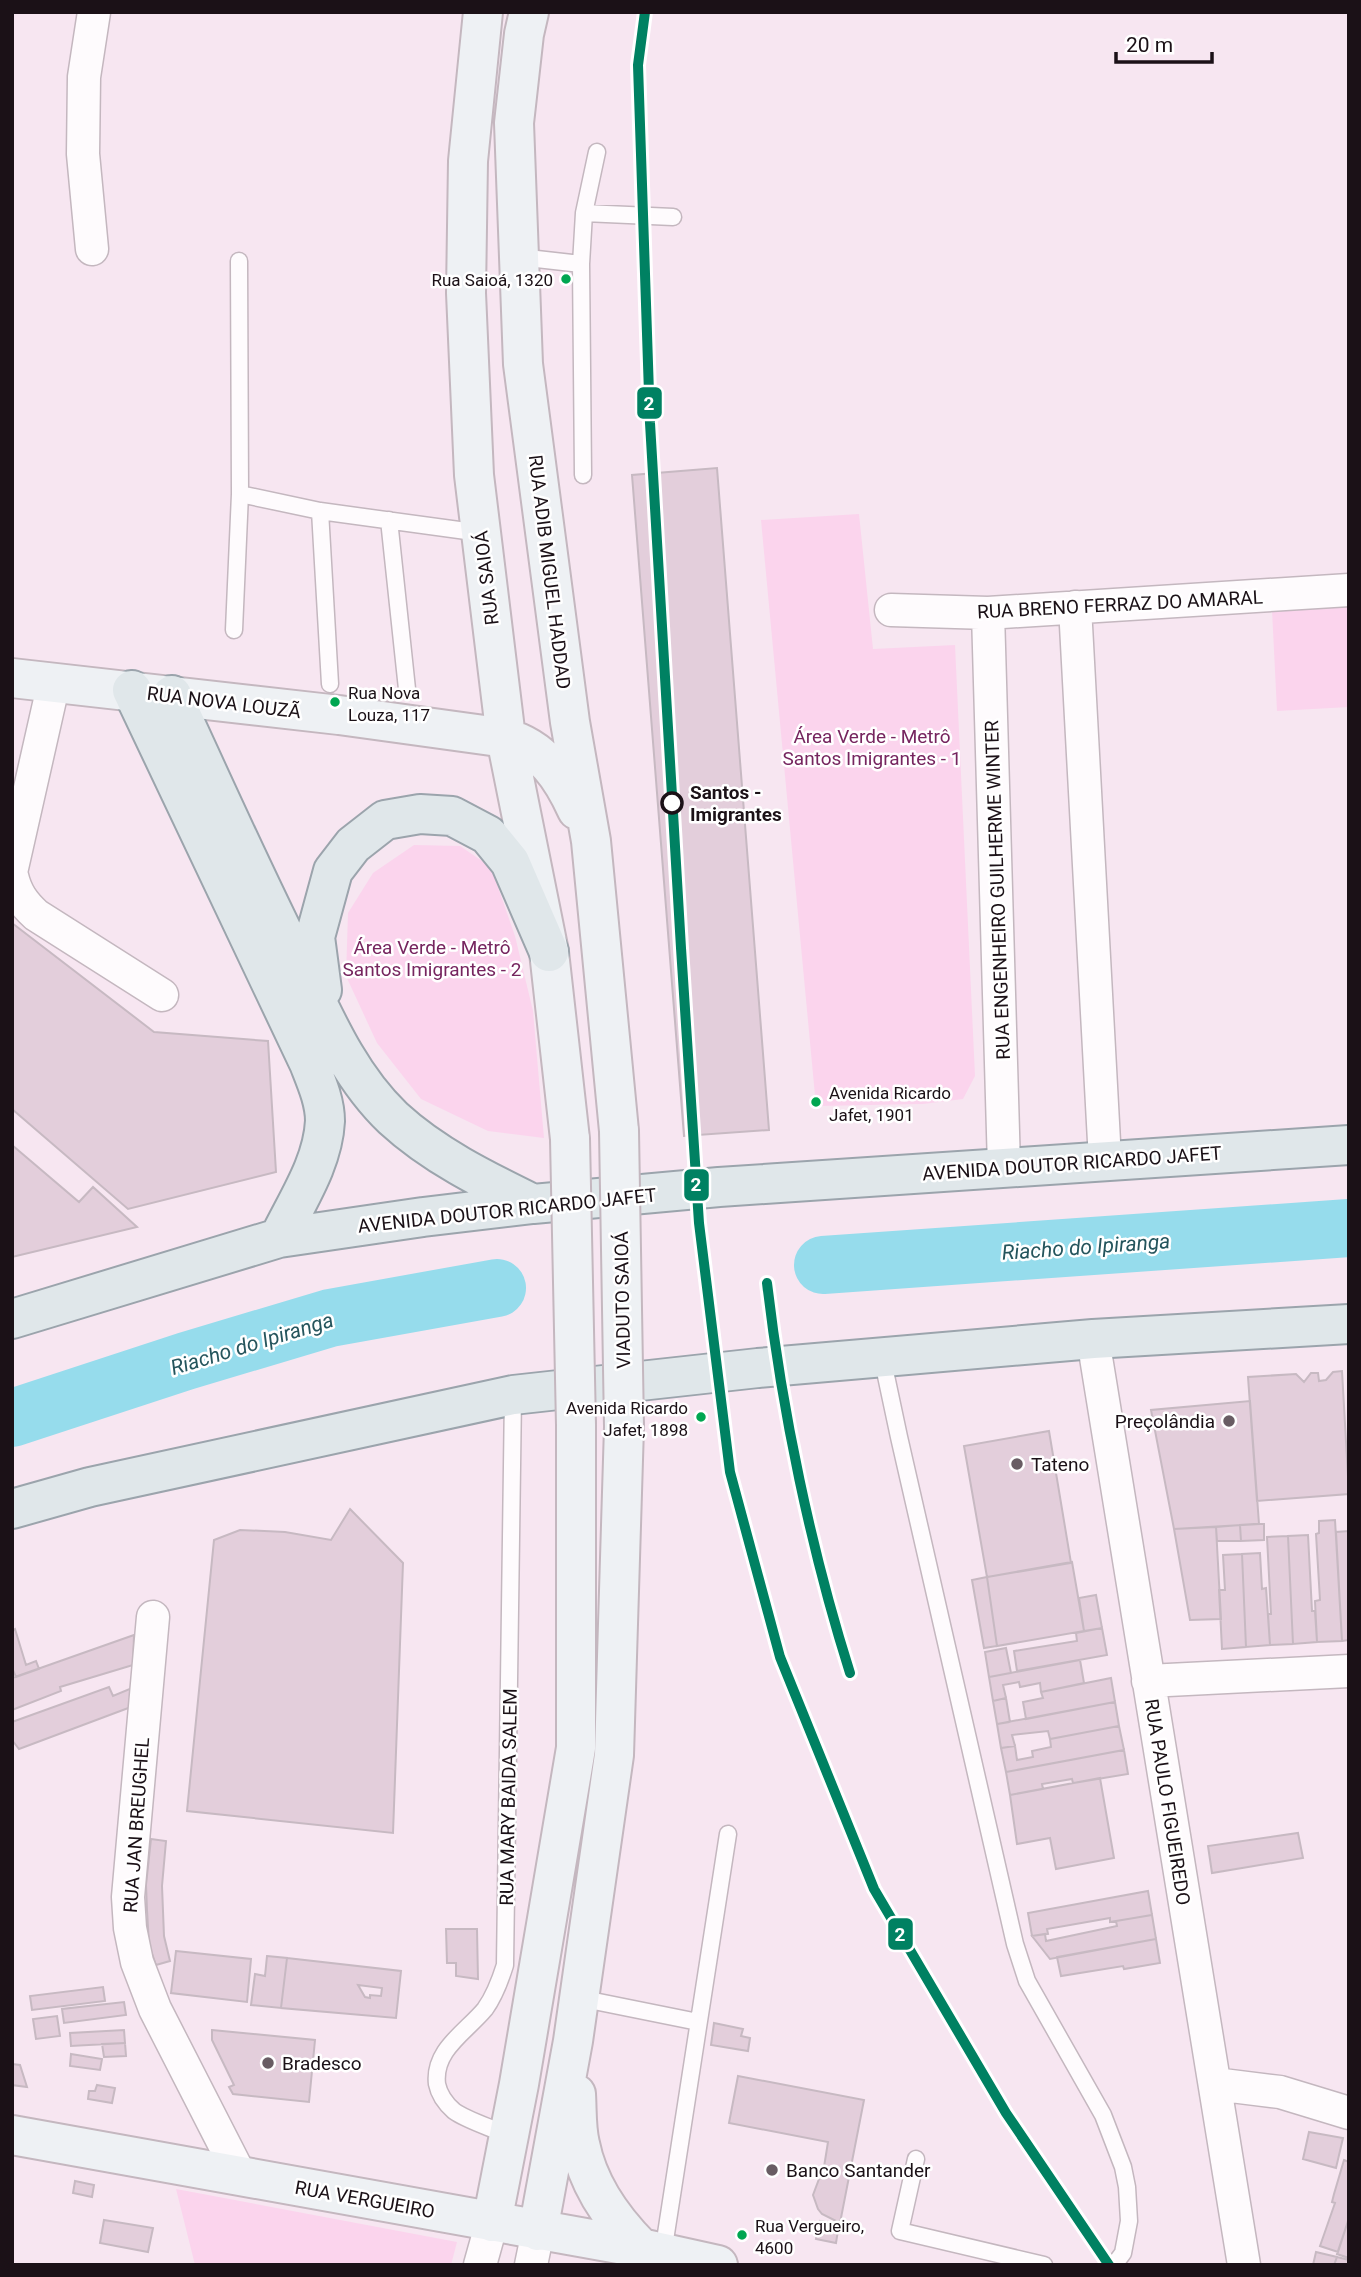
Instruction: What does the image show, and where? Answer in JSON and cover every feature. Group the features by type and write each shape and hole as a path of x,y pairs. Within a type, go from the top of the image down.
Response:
{"main road":[{"path":"132,690 320,1091 325,1119 321,1149 279,1238"},
{"path":"172,695 275,918 338,1046 354,1070 371,1093 415,1137 445,1157 533,1203"},
{"path":"326,1020 316,937 333,871 353,845 385,820 420,814 452,816 488,835 510,862 549,952"},
{"name":"AVENIDA DOUTOR RICARDO JAFET","path":"12,1319 279,1238 423,1217 533,1203 732,1186 1349,1145"},
{"path":"12,1509 90,1487 513,1395 758,1368 1093,1339 1349,1324"}],"street":[{"path":"92,249 83,154 84,77 94,12"},
{"name":"RUA SAIOÁ","path":"483,12 468,161 466,293 474,475 506,738 549,952 570,1139 576,1425 576,1748 509,2136"},
{"name":"RUA ADIB MIGUEL HADDAD","path":"529,12 514,123 523,363 570,722 591,841 619,1131"},
{"name":"RUA BRENO FERRAZ DO AMARAL","path":"891,610 988,613 1349,590"},
{"path":"1075,607 1105,1160"},
{"name":"RUA ENGENHEIRO GUILHERME WINTER","path":"988,613 1004,1167"},
{"name":"RUA NOVA LOUZÃ","path":"12,678 132,690 506,738 529,747 550,764 565,784 591,841"},
{"path":"12,868 54,681"},
{"path":"12,876 23,903 36,915 162,995"},
{"name":"VIADUTO SAIOÁ","path":"573,2041 614,1755 624,1427 619,1131"},
{"name":"RUA PAULO FIGUEIREDO","path":"1093,1339 1244,2265"},
{"name":"RUA JAN BREUGHEL","path":"153,1617 128,1897 130,1928 137,1962 155,2009 241,2177"},
{"path":"1148,1681 1349,1671"},
{"path":"535,2248 573,2041"},
{"path":"573,2041 579,2143 588,2170 600,2197 619,2225 652,2250"},
{"path":"1215,2084 1280,2092 1349,2113"},
{"name":"RUA VERGUEIRO","path":"12,2135 492,2222 535,2248 652,2250 718,2265"},
{"path":"480,2265 492,2222 509,2136"}],"lane":[{"path":"583,475 583,213 597,152"},
{"path":"583,213 673,217"},
{"path":"519,257 581,264"},
{"path":"234,631 240,494 239,261"},
{"path":"240,494 320,511 481,533"},
{"path":"320,511 330,684"},
{"path":"389,520 407,689"},
{"path":"882,1357 898,1437 1019,1956 1027,1981 1103,2115 1123,2167 1129,2221 1123,2253 1114,2265"},
{"name":"RUA MARY BAIDA SALEM","path":"509,2136 454,2111 438,2090 436,2079 440,2058 484,2009 498,1988 505,1965 513,1395"},
{"path":"652,2250 698,2022 728,1834"},
{"path":"579,1998 698,2022"},
{"path":"916,2159 900,2231 1045,2265"}],"green space":[{"name":"Área Verde - Metrô Santos Imigrantes - 1","path":"859,514 873,649 955,645 975,1076 963,1099 923,1104 816,1106 761,520"},
{"path":"1349,606 1349,707 1277,711 1272,610"},
{"name":"Área Verde - Metrô Santos Imigrantes - 2","path":"414,845 460,846 491,867 515,936 533,1011 544,1138 488,1131 421,1099 377,1043 346,976 348,913 373,873"},
{"path":"176,2189 457,2242 451,2265 195,2265"}],"building":[{"name":"Santos - Imigrantes","path":"717,468 769,1130 684,1136 632,475"},
{"path":"12,923 154,1032 268,1041 276,1172 128,1209 12,1109"},
{"path":"12,1145 79,1202 93,1187 137,1227 12,1257"},
{"path":"1342,1371 1349,1494 1257,1501 1248,1377 1296,1374 1304,1382 1311,1373 1318,1373 1319,1381 1326,1380 1333,1372"},
{"path":"1250,1401 1259,1524 1174,1529 1151,1410"},
{"path":"1049,1431 1071,1563 987,1577 964,1446"},
{"path":"350,1509 403,1563 393,1833 187,1811 214,1540 240,1530 285,1532 331,1540"},
{"path":"1335,1520 1342,1641 1317,1642 1315,1601 1320,1600 1316,1534 1319,1533 1319,1521"},
{"path":"1264,1524 1264,1540 1241,1541 1240,1525"},
{"path":"1240,1525 1241,1541 1217,1541 1216,1527"},
{"path":"1216,1527 1221,1619 1190,1620 1174,1529"},
{"path":"1349,1531 1349,1640 1342,1641 1336,1532"},
{"path":"1308,1535 1312,1611 1315,1611 1317,1642 1293,1644 1288,1536"},
{"path":"1288,1536 1293,1644 1270,1645 1267,1537"},
{"path":"1260,1553 1262,1589 1266,1588 1270,1645 1246,1647 1242,1554"},
{"path":"1242,1554 1246,1647 1222,1649 1219,1590 1225,1590 1223,1555"},
{"path":"1072,1562 1084,1631 997,1646 987,1577"},
{"path":"987,1577 997,1646 984,1648 972,1580"},
{"path":"1096,1595 1102,1628 1084,1631 1079,1598"},
{"path":"1102,1628 1107,1655 1017,1671 1014,1651 1077,1641 1076,1633"},
{"path":"15,1629 26,1665 36,1661 39,1669 16,1677 12,1668 12,1631"},
{"path":"134,1635 133,1665 60,1687 61,1691 12,1710 12,1678"},
{"path":"1006,1648 1011,1673 989,1677 985,1652"},
{"path":"1080,1660 1084,1683 1041,1692 1040,1683 1020,1687 1019,1682 1003,1685 1006,1698 993,1701 989,1677"},
{"path":"1111,1678 1115,1702 1026,1719 1023,1702 1043,1698 1041,1692"},
{"path":"109,1687 113,1696 132,1688 131,1707 19,1749 12,1740 12,1722"},
{"path":"1006,1698 1010,1722 997,1724 993,1701"},
{"path":"1115,1702 1119,1726 1050,1739 1048,1731 1012,1735 1015,1746 1001,1748 997,1724"},
{"path":"1119,1726 1124,1750 1006,1772 1001,1748 1015,1746 1017,1760 1033,1757 1032,1751 1051,1747 1050,1739"},
{"path":"1124,1750 1128,1774 1073,1783 1072,1779 1042,1784 1043,1789 1010,1795 1006,1772"},
{"path":"1100,1778 1114,1858 1056,1869 1050,1838 1017,1844 1010,1795"},
{"path":"1298,1833 1303,1858 1212,1873 1208,1846"},
{"path":"151,1839 166,1841 162,1886 164,1936 170,1961 156,1965 149,1945 146,1885"},
{"path":"1148,1891 1152,1915 1110,1922 1110,1918 1047,1929 1048,1934 1032,1936 1028,1913"},
{"path":"1152,1915 1156,1939 1050,1959 1032,1936 1045,1934 1046,1941 1117,1926 1116,1921"},
{"path":"446,1929 477,1929 478,1979 456,1976 456,1963 447,1963"},
{"path":"1156,1939 1160,1963 1061,1976 1057,1957"},
{"path":"176,1951 251,1959 247,2002 171,1993"},
{"path":"267,1956 287,1958 281,2008 251,2005 255,1974 265,1976"},
{"path":"287,1958 401,1971 396,2018 281,2008","holes":["358,1985 382,1988 381,1996 370,1995 370,1998 365,1997"]},
{"path":"103,1987 105,2001 32,2010 30,1996"},
{"path":"124,2002 126,2015 64,2023 62,2009"},
{"path":"57,2016 60,2036 36,2039 33,2019"},
{"path":"714,2023 743,2029 741,2036 750,2038 748,2051 711,2045"},
{"path":"124,2030 125,2043 71,2046 70,2033"},
{"name":"Bradesco","path":"212,2030 315,2040 309,2102 233,2094 229,2087 234,2085 212,2040"},
{"path":"125,2043 126,2056 104,2057 102,2044"},
{"path":"71,2054 102,2059 100,2070 70,2066"},
{"path":"12,2064 20,2065 27,2087 12,2085"},
{"path":"738,2076 864,2100 840,2223 822,2214 813,2195 819,2179 830,2168 824,2167 828,2142 729,2123"},
{"path":"97,2085 115,2088 112,2103 88,2099 89,2091 95,2091"},
{"path":"1309,2132 1343,2138 1336,2168 1303,2159"},
{"path":"1344,2160 1349,2162 1349,2218 1338,2252 1320,2246 1335,2203 1332,2202"},
{"path":"75,2181 94,2185 92,2197 73,2193"},
{"path":"1349,2218 1349,2258 1337,2254"},
{"path":"104,2220 153,2228 148,2252 100,2243"},
{"path":"820,2221 839,2224 836,2243 816,2239"},
{"path":"1316,2252 1337,2257 1334,2265 1313,2265"},
{"path":"1337,2257 1349,2260 1349,2265 1334,2265"}],"waterway":[{"name":"Riacho do Ipiranga","path":"823,1265 1349,1228"},
{"name":"Riacho do Ipiranga","path":"12,1418 186,1361 330,1318 497,1288"}],"metro line":[{"name":"2","path":"645,12 638,65 650,423 699,1223 730,1472 780,1657 874,1889 1006,2113 1109,2265"},
{"name":"2","path":"767,1283 781,1381 800,1480 823,1578 850,1673"}],"place":[{"name":"Rua Saioá, 1320","path":"566,279"},
{"name":"Rua Nova Louza, 117","path":"335,702"},
{"name":"Santos - Imigrantes","path":"672,803"},
{"name":"Avenida Ricardo Jafet, 1901","path":"816,1102"},
{"name":"Avenida Ricardo Jafet, 1898","path":"701,1417"},
{"name":"Preçolândia","path":"1229,1421"},
{"name":"Tateno","path":"1017,1464"},
{"name":"Bradesco","path":"268,2063"},
{"name":"Banco Santander","path":"772,2170"},
{"name":"Rua Vergueiro, 4600","path":"742,2235"}]}
